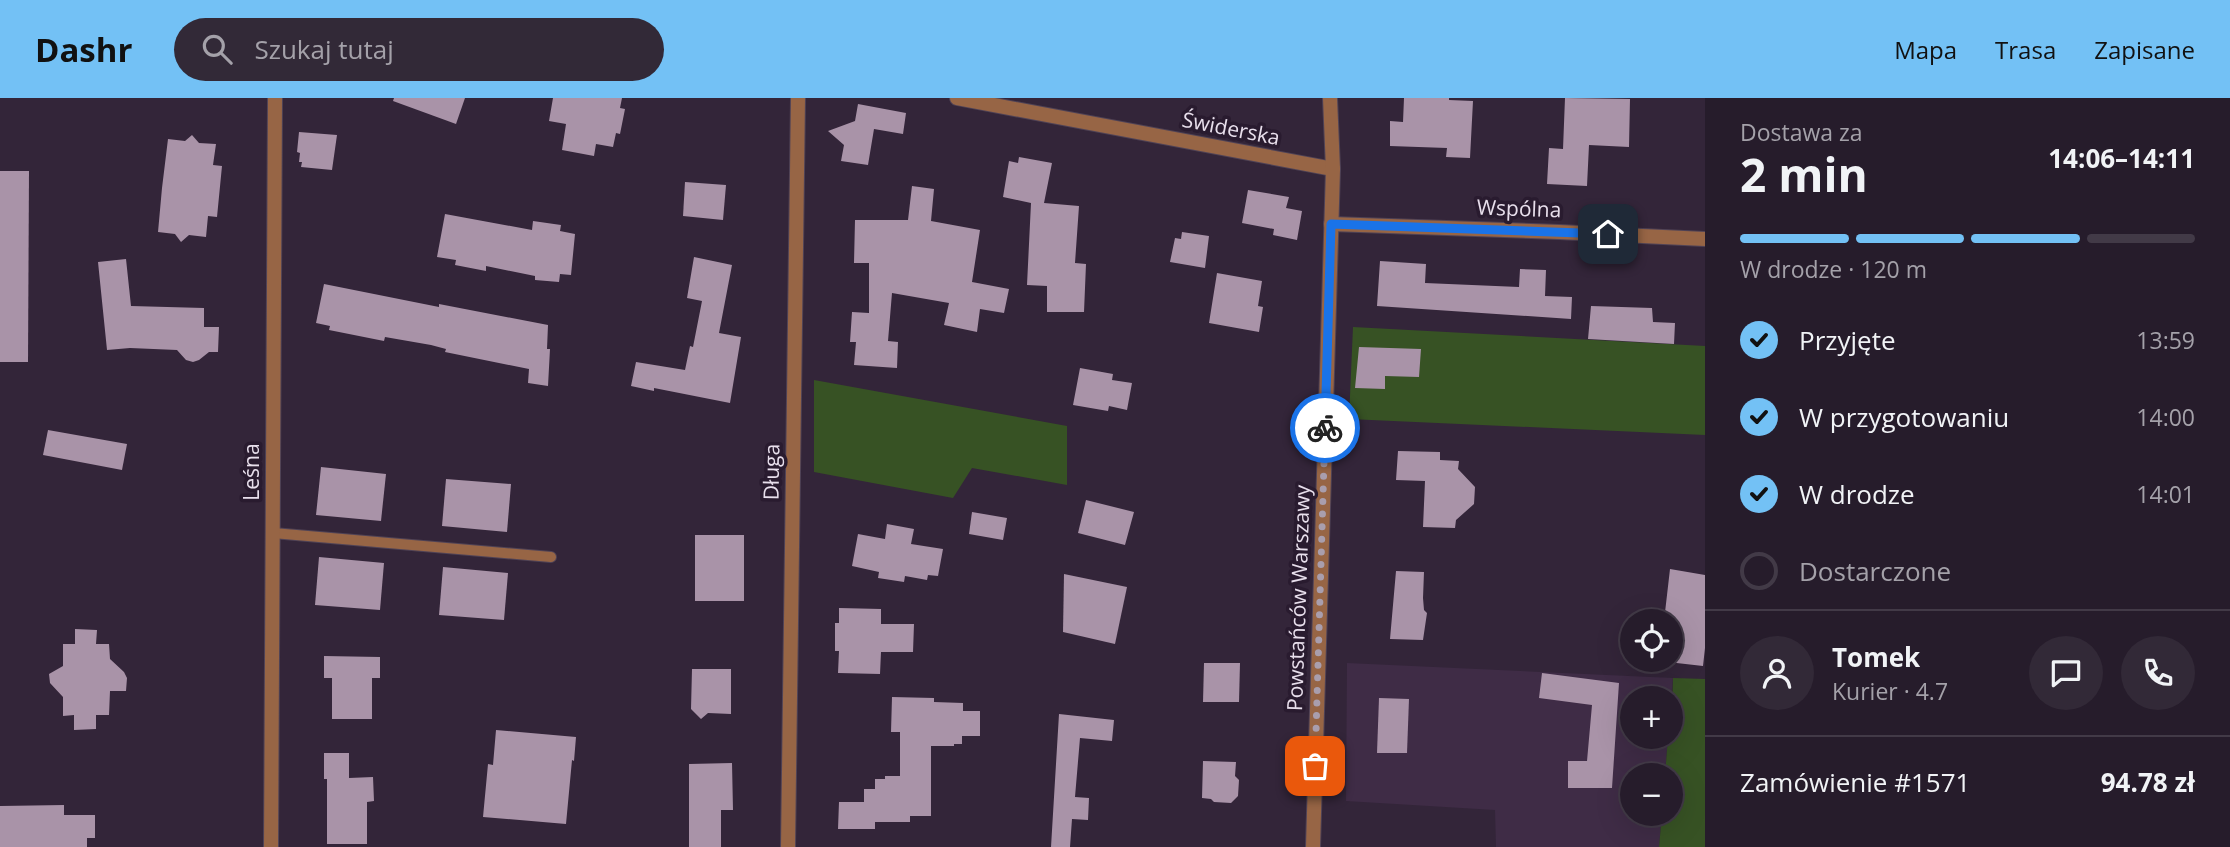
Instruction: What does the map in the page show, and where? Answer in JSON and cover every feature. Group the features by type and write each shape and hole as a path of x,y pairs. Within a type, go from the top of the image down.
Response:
{"street":[{"name":"Leśna","path":"271,847 275,98"},
{"name":"Długa","path":"788,847 798,98"},
{"name":"Świderska","path":"957,98 1333,169"},
{"name":"Powstańców Warszawy","path":"1313,847 1333,169 1331,98"},
{"name":"Wspólna","path":"1331,224 1705,239"}],"lane":[{"path":"273,533 551,557"}],"shaded area":[{"path":"1347,663 1673,678 1672,686 1620,686 1620,749 1667,749 1666,763 1620,763 1620,826 1661,826 1659,847 1496,847 1495,810 1346,801"}],"green space":[{"path":"1353,327 1705,346 1705,435 1349,419"},
{"path":"814,380 1067,426 1067,485 972,468 953,498 814,472"},
{"path":"1673,678 1705,679 1705,847 1659,847 1661,826 1683,826 1683,763 1666,763 1667,749 1683,749 1683,686 1673,686"}],"building":[{"path":"394,98 465,98 456,124 393,101"},
{"path":"553,98 622,98 620,108 625,109 620,134 616,133 613,147 596,144 594,156 562,150 566,124 549,121"},
{"path":"1404,98 1473,101 1470,158 1446,157 1447,148 1390,146 1390,121 1403,122"},
{"path":"1565,98 1630,99 1629,147 1589,145 1587,186 1547,184 1549,148 1563,149"},
{"path":"858,104 906,113 903,134 874,129 868,165 841,161 844,145 828,131 855,121"},
{"path":"299,132 337,135 332,170 301,167 300,153 297,152"},
{"path":"192,135 199,143 216,144 213,165 222,166 217,217 208,216 206,237 189,235 181,242 175,234 158,232 162,188 168,139 185,141"},
{"path":"1019,157 1052,163 1044,203 1079,206 1075,263 1086,264 1084,312 1047,312 1047,286 1027,285 1031,203 1003,197 1009,161 1018,163"},
{"path":"0,171 29,171 28,362 0,362"},
{"path":"685,182 726,185 723,220 683,216"},
{"path":"912,186 934,189 931,221 980,230 972,282 1009,289 1004,313 980,309 977,332 944,325 949,303 892,293 888,341 898,342 897,368 854,365 856,342 850,342 852,312 869,313 869,263 854,263 855,220 908,220"},
{"path":"1248,190 1289,197 1286,208 1302,211 1297,240 1273,235 1274,229 1242,223"},
{"path":"445,214 532,230 533,221 561,225 560,231 575,234 571,275 560,274 559,282 535,280 535,276 486,266 486,271 455,265 456,260 437,257"},
{"path":"1182,232 1209,236 1205,268 1170,262 1175,238 1181,239"},
{"path":"694,257 732,265 719,333 741,337 730,403 631,386 636,362 685,370 690,346 693,347 702,301 687,298"},
{"path":"126,259 131,306 204,308 204,327 219,327 218,352 209,352 193,362 186,360 177,350 107,350 98,262"},
{"path":"1380,261 1426,264 1425,283 1519,287 1520,269 1546,270 1545,296 1572,297 1571,319 1377,306"},
{"path":"1217,273 1262,281 1258,306 1263,307 1259,332 1209,323"},
{"path":"324,284 548,325 548,386 528,383 529,369 445,352 446,349 431,345 385,337 384,341 329,330 330,326 316,323"},
{"path":"1591,306 1652,308 1653,322 1675,323 1674,344 1588,339"},
{"path":"1359,347 1421,349 1419,377 1385,376 1385,389 1355,388"},
{"path":"1080,368 1113,374 1112,380 1132,383 1127,410 1109,406 1108,411 1073,405"},
{"path":"48,430 127,444 122,470 43,455"},
{"path":"1398,451 1440,452 1440,460 1459,461 1458,469 1475,487 1474,504 1456,520 1455,528 1423,527 1425,481 1396,480"},
{"path":"321,467 386,474 381,521 316,515"},
{"path":"446,479 511,484 507,532 442,526"},
{"path":"1086,500 1134,512 1125,545 1078,533"},
{"path":"972,512 1007,518 1003,540 969,534"},
{"path":"887,524 914,529 911,544 943,549 938,576 928,575 927,580 905,576 904,582 878,578 879,572 852,566 858,534 885,539"},
{"path":"695,535 744,535 744,601 695,601"},
{"path":"319,557 384,563 380,610 315,605"},
{"path":"443,567 508,573 504,620 439,615"},
{"path":"1670,569 1705,575 1703,666 1683,664 1683,609 1665,609"},
{"path":"1396,571 1424,572 1423,598 1424,610 1427,613 1423,640 1390,639"},
{"path":"1064,574 1127,587 1115,644 1063,632"},
{"path":"839,608 881,609 881,624 914,624 913,652 881,652 880,674 838,673 839,651 835,651 835,623 839,623"},
{"path":"75,629 97,630 96,644 109,644 110,659 127,678 126,691 110,691 109,715 96,715 96,729 74,730 74,715 63,716 63,697 50,683 49,674 63,666 63,644 75,644"},
{"path":"324,656 380,657 380,678 372,678 372,719 332,719 332,678 324,678"},
{"path":"1204,663 1240,663 1239,702 1203,702"},
{"path":"692,669 731,669 731,714 708,713 701,719 691,709"},
{"path":"1542,673 1619,683 1612,788 1568,788 1568,761 1587,761 1592,705 1539,698"},
{"path":"892,697 934,698 934,702 963,703 963,711 980,711 980,736 962,736 962,744 954,746 931,746 931,816 910,816 910,822 875,822 875,829 838,829 839,802 864,802 864,789 875,789 875,779 900,776 900,732 891,732"},
{"path":"1379,698 1409,699 1407,753 1377,753"},
{"path":"1059,714 1114,720 1112,741 1080,738 1075,797 1089,798 1088,820 1072,819 1070,847 1051,847"},
{"path":"496,730 576,737 566,824 483,817 488,764 493,765"},
{"path":"324,753 349,753 349,778 373,777 374,801 367,802 367,844 327,844 327,779 324,779"},
{"path":"1203,761 1236,762 1238,796 1231,803 1202,798"},
{"path":"732,763 733,810 721,810 721,847 689,847 689,764"},
{"path":"64,805 64,815 95,815 95,838 87,838 87,847 0,847 0,806"}],"way so far":[{"path":"1315,766 1325,428"}],"route":[{"path":"1325,428 1331,224 1608,234"}]}
